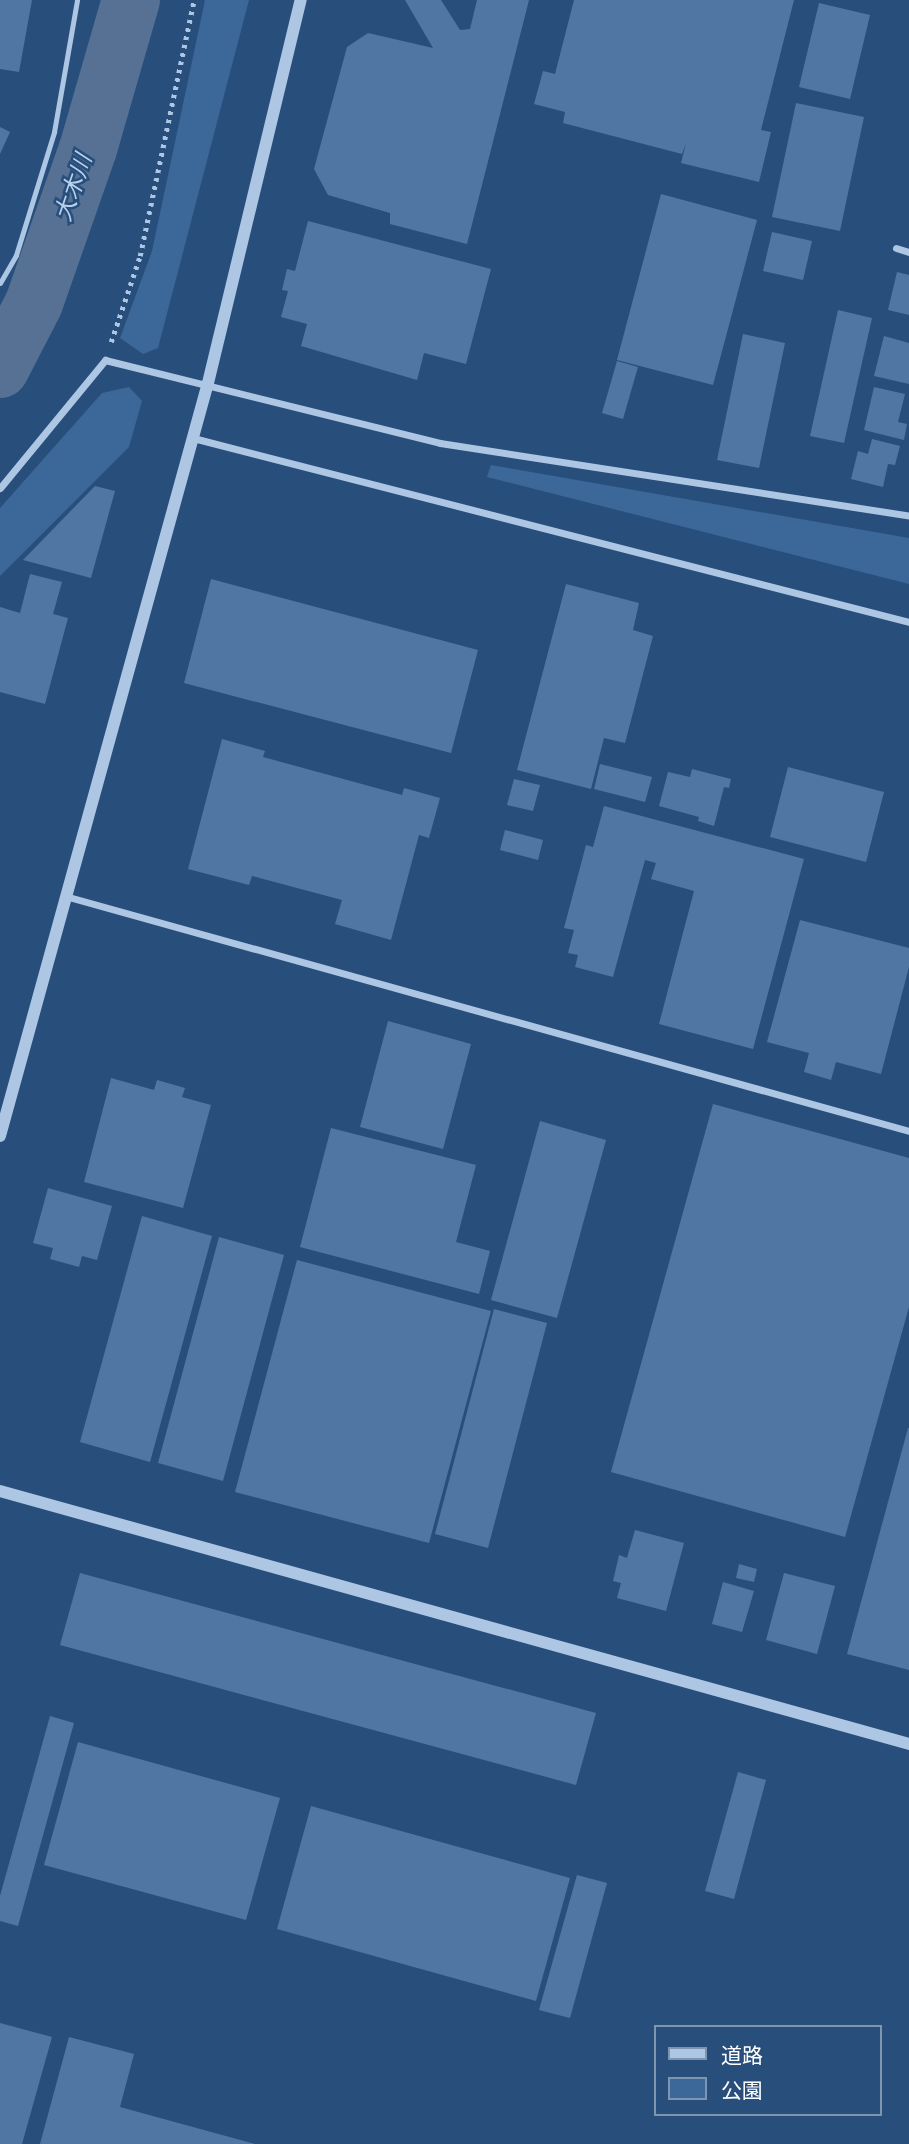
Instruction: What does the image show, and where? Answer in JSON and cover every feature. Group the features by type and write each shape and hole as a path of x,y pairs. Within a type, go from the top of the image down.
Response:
{"street":[{"path":"0,1136 64,896 208,383 301,0"},
{"path":"896,248 909,252"},
{"path":"0,488 105,360 208,383 440,443 909,516"},
{"path":"192,438 909,622"},
{"path":"64,896 909,1131"},
{"path":"0,1491 909,1744"}],"lane":[{"path":"0,283 16,255 54,132 77,0"}],"path":[{"path":"105,360 140,256 194,0"}],"green space":[{"path":"205,0 249,0 158,348 143,354 120,338 152,251"},
{"path":"129,387 142,401 129,447 0,576 0,508 102,393"},
{"path":"491,465 909,538 909,584 487,477"}],"building":[{"path":"0,0 32,0 19,72 0,69"},
{"path":"405,0 441,0 460,30 470,29 477,0 529,0 467,244 390,224 390,213 328,195 314,169 347,47 368,33 433,48"},
{"path":"574,0 794,0 761,130 771,132 759,182 681,163 686,143 682,154 563,123 565,112 534,104 543,71 555,74"},
{"path":"819,3 870,15 850,99 799,87"},
{"path":"796,103 864,117 840,231 772,217"},
{"path":"0,127 10,132 0,154"},
{"path":"661,194 757,220 713,385 617,360"},
{"path":"308,221 491,269 466,364 424,353 417,380 301,346 307,324 281,317 288,291 282,290 287,269 295,271"},
{"path":"772,232 812,241 803,280 763,271"},
{"path":"897,272 909,275 909,315 888,310"},
{"path":"838,310 872,318 844,443 810,436"},
{"path":"743,334 785,343 759,468 717,460"},
{"path":"884,336 909,343 909,384 874,376"},
{"path":"617,361 638,367 623,419 602,413"},
{"path":"874,387 905,394 898,422 907,424 904,440 864,430"},
{"path":"872,439 900,446 895,465 888,464 883,487 851,479 858,451 868,454"},
{"path":"95,486 115,491 91,578 23,560"},
{"path":"30,574 62,582 53,614 68,618 45,704 0,692 0,607 20,613"},
{"path":"211,579 478,650 451,753 184,683"},
{"path":"566,584 639,603 633,630 653,636 625,743 604,738 591,789 517,770"},
{"path":"222,739 265,751 263,757 402,795 404,788 440,798 429,838 419,835 391,940 335,924 342,900 252,876 249,885 188,869"},
{"path":"600,764 652,777 645,802 594,789"},
{"path":"788,767 884,792 866,862 770,837"},
{"path":"692,769 731,779 729,788 724,787 714,826 698,821 699,817 659,806 668,772 690,777"},
{"path":"514,779 540,785 533,811 507,805"},
{"path":"604,806 804,859 753,1049 659,1024 694,891 651,879 656,863 645,860 613,977 575,967 578,955 568,953 574,930 564,928 586,845 593,847"},
{"path":"505,830 543,840 538,860 500,850"},
{"path":"800,920 909,948 909,967 881,1074 836,1062 831,1080 804,1072 809,1053 767,1042"},
{"path":"388,1021 471,1044 443,1149 360,1127"},
{"path":"111,1078 154,1090 157,1080 185,1088 182,1097 211,1105 183,1208 84,1182"},
{"path":"713,1104 909,1158 909,1307 845,1537 611,1472"},
{"path":"540,1121 606,1140 557,1318 491,1300"},
{"path":"331,1128 476,1165 456,1242 490,1251 479,1294 300,1247"},
{"path":"48,1188 112,1206 97,1260 82,1256 79,1267 50,1259 53,1248 33,1243"},
{"path":"142,1216 212,1236 150,1462 80,1442"},
{"path":"219,1237 284,1255 223,1481 158,1463"},
{"path":"297,1260 491,1311 429,1543 235,1492"},
{"path":"494,1309 547,1323 488,1548 435,1534"},
{"path":"909,1428 909,1670 847,1654"},
{"path":"635,1530 684,1543 666,1611 617,1598 621,1583 613,1581 619,1555 627,1558"},
{"path":"739,1564 757,1569 754,1582 736,1578"},
{"path":"80,1573 596,1713 576,1785 60,1645"},
{"path":"784,1573 835,1586 817,1654 766,1640"},
{"path":"723,1582 754,1591 742,1632 712,1624"},
{"path":"50,1716 74,1723 18,1926 0,1921 0,1896"},
{"path":"78,1742 280,1798 246,1920 44,1865"},
{"path":"738,1772 766,1780 734,1899 705,1891"},
{"path":"311,1806 570,1878 536,2001 277,1929"},
{"path":"577,1875 607,1883 570,2018 539,2010"},
{"path":"0,2023 52,2037 22,2144 0,2144"},
{"path":"69,2037 134,2054 120,2107 255,2144 40,2144"}],"waterway":[{"name":"大木川","path":"0,369 34,303 88,149 131,0"}]}
